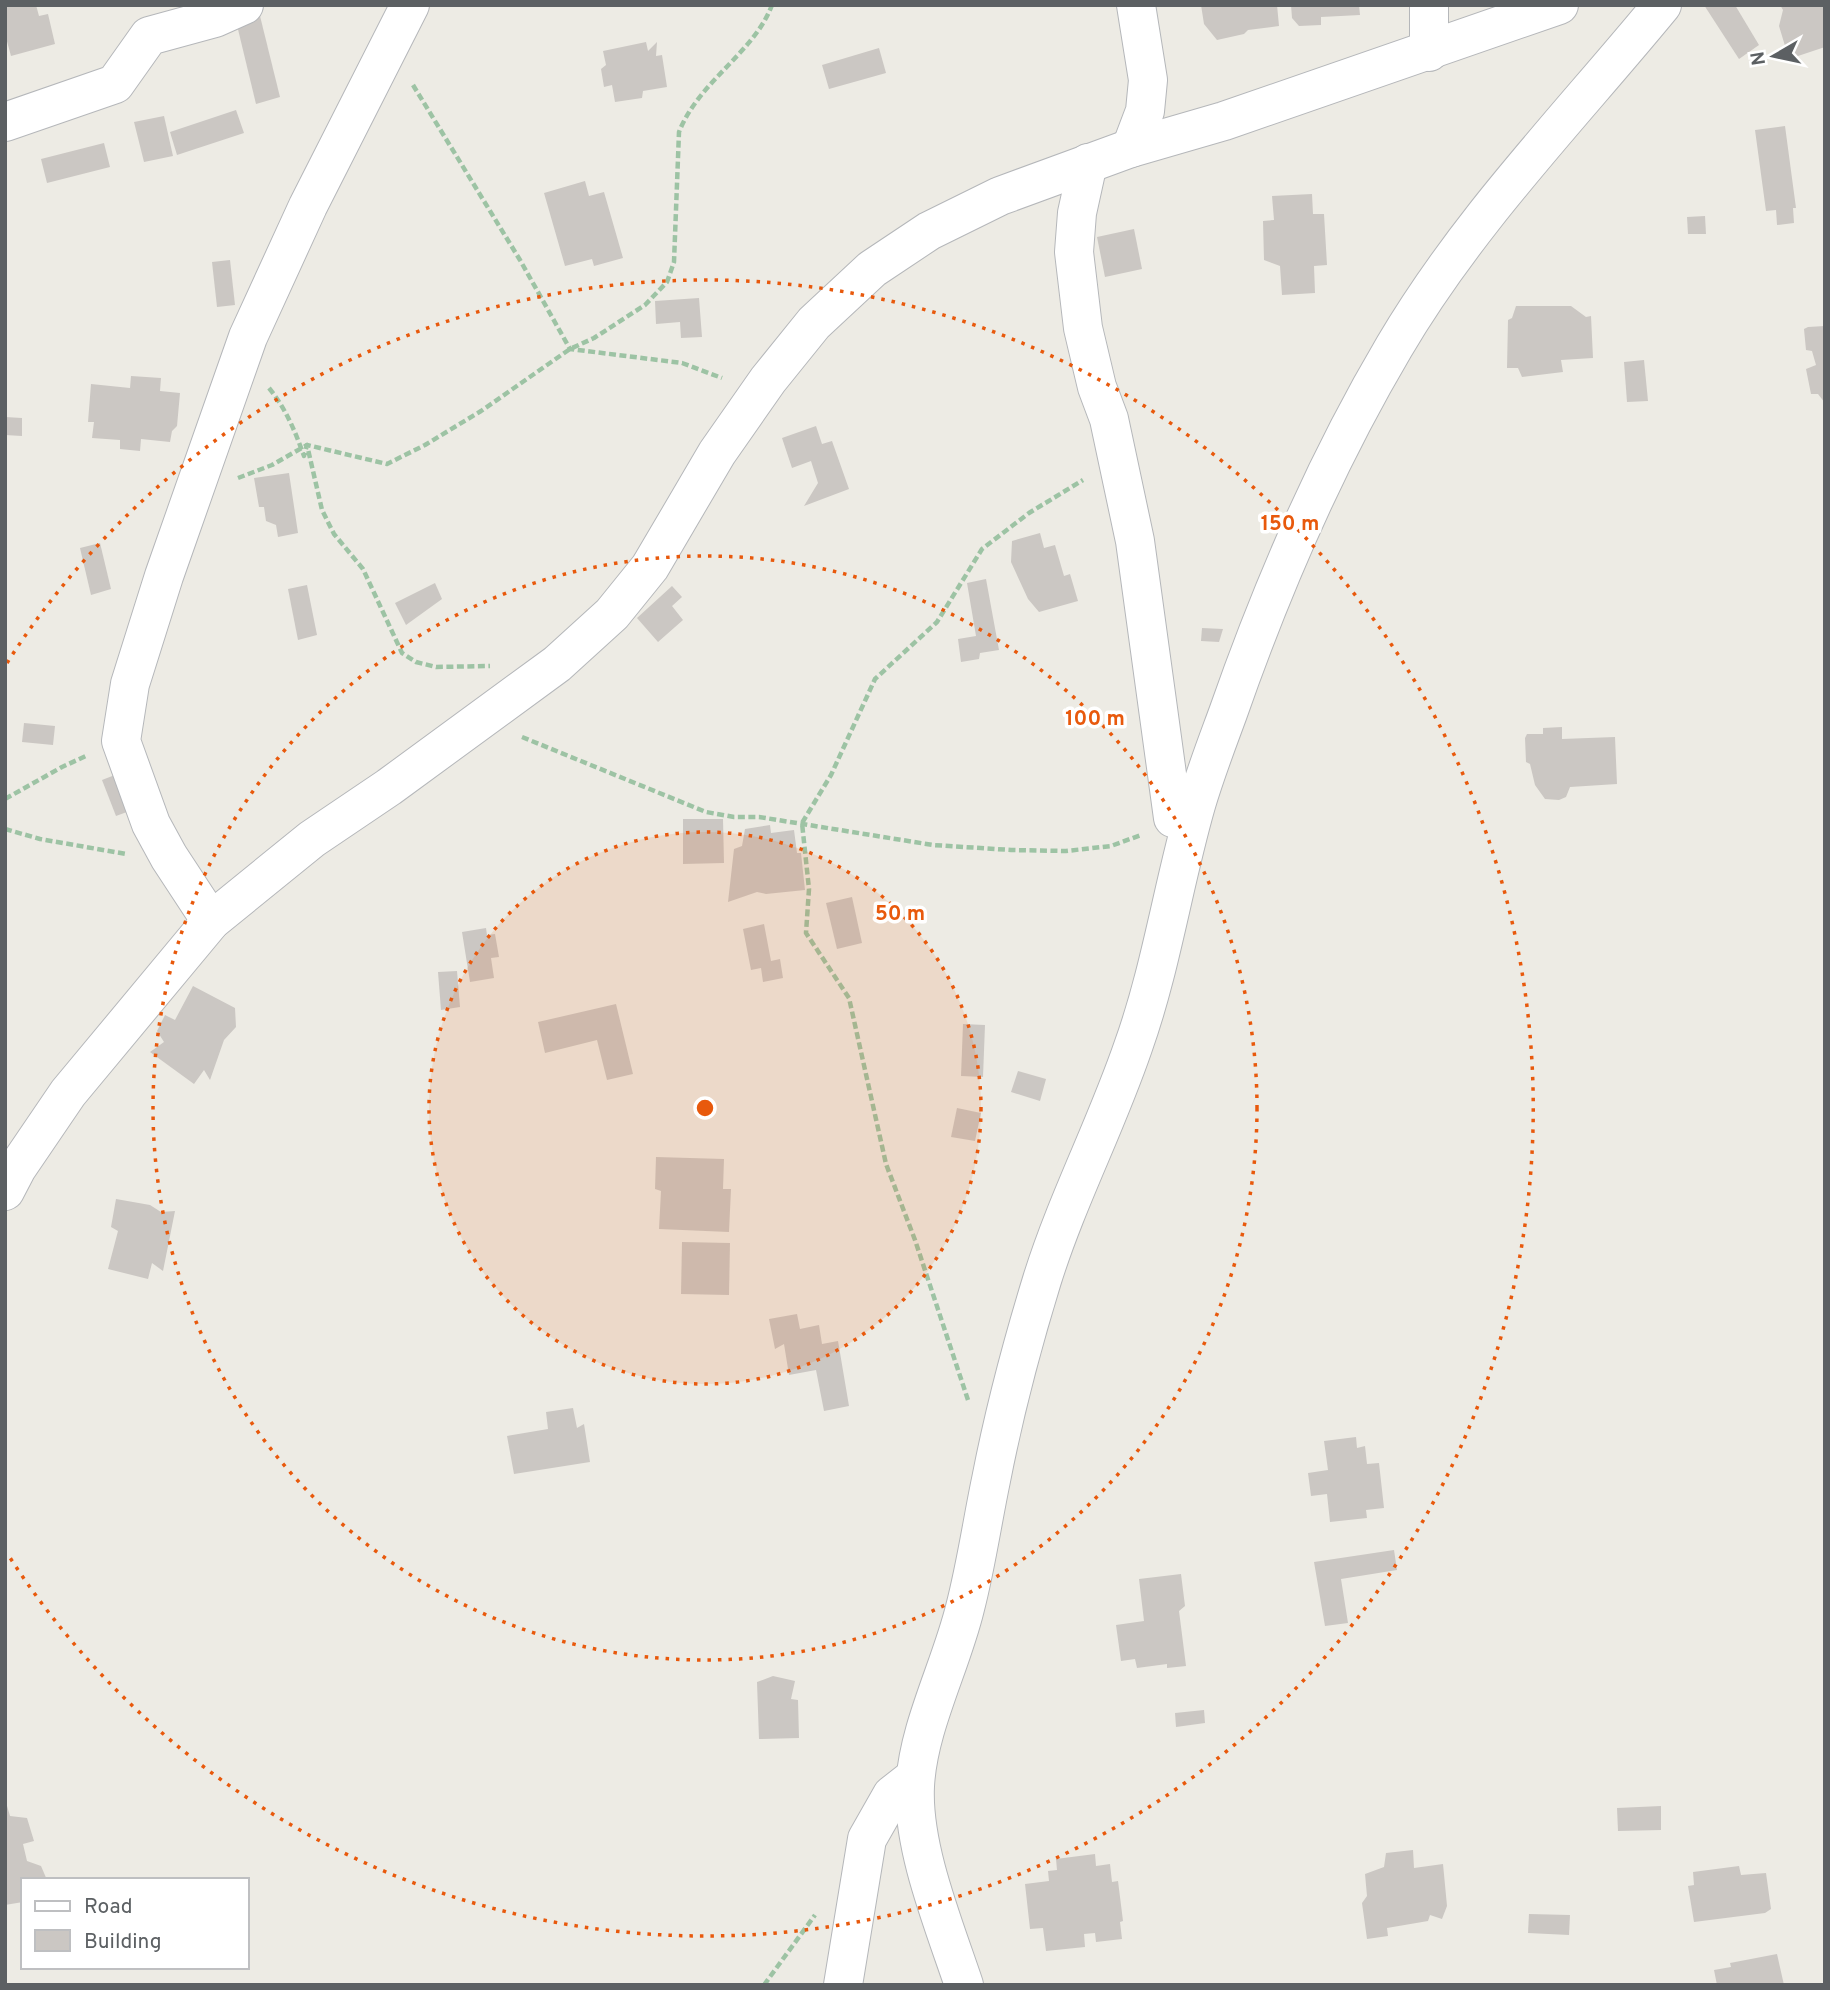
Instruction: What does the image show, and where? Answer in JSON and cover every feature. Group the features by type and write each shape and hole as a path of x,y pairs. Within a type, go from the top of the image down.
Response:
{"street":[{"path":"5,122 115,84 149,36 215,18 244,5"},
{"path":"211,921 151,824 121,741 130,684 248,337 308,206 410,5"},
{"path":"1131,148 1145,111 1148,80 1136,5"},
{"path":"1429,5 1429,52"},
{"path":"5,1191 17,1168 68,1093 211,921 312,839 557,664 612,614 650,567 718,453 759,393 814,323 872,269 929,231 1000,196 1131,148 1224,121 1559,5"},
{"path":"964,1985 926,1866 914,1816 915,1777 929,1717 953,1656 979,1546 991,1478 1042,1281 1061,1225 1135,1044 1196,804 1249,654 1299,533 1339,448 1394,347 1455,252 1542,144 1662,5"},
{"path":"1088,163 1077,213 1074,252 1083,328 1135,541 1173,818"},
{"path":"844,1985 867,1839 892,1795 915,1777"}],"path":[{"path":"195,489 234,480 272,465 307,445 387,464 425,445 481,411 570,349 594,338 645,305 667,282 674,262 679,132 686,114 758,30 772,5"},
{"path":"390,47 520,260 570,349"},
{"path":"570,349 682,363 759,393"},
{"path":"237,370 265,383 281,403 294,427 304,456 307,445"},
{"path":"307,445 322,510 334,534 363,569 402,653 416,662 436,667 557,664"},
{"path":"972,1412 915,1240 886,1164 849,998 806,933 809,889 802,823 831,775 875,679 937,622 982,549 1029,513 1117,459"},
{"path":"480,721 706,813 802,823 933,845 1066,851 1111,846 1152,830 1173,818"},
{"path":"5,799 62,767 121,741"},
{"path":"5,829 115,854 169,857"}],"building":[{"path":"5,5 36,5 39,16 48,14 55,44 11,56 5,34"},
{"path":"1201,5 1277,5 1279,26 1248,30 1244,34 1217,40 1204,24"},
{"path":"1291,5 1359,5 1360,15 1321,17 1321,25 1299,26 1292,18"},
{"path":"1704,5 1735,5 1759,45 1739,59"},
{"path":"1780,5 1825,5 1825,47 1789,59 1779,26 1783,10"},
{"path":"260,16 280,97 256,104 236,21"},
{"path":"646,42 648,51 657,42 656,56 662,55 667,87 643,91 642,98 615,102 612,85 604,87 601,69 606,65 603,51"},
{"path":"879,48 886,73 829,89 822,65"},
{"path":"236,110 244,133 177,155 170,132"},
{"path":"164,116 173,156 144,162 134,122"},
{"path":"1785,126 1796,208 1793,208 1794,223 1777,225 1776,210 1766,211 1755,130"},
{"path":"104,143 110,167 47,183 41,159"},
{"path":"585,181 589,196 604,192 623,258 594,266 592,259 565,266 544,193"},
{"path":"1312,194 1313,214 1324,214 1327,265 1314,266 1315,293 1282,295 1280,266 1264,260 1263,221 1274,220 1272,196"},
{"path":"1705,216 1706,234 1688,234 1687,217"},
{"path":"1134,229 1142,269 1105,277 1097,237"},
{"path":"230,260 235,305 217,307 212,262"},
{"path":"699,298 702,337 681,338 680,322 656,324 655,301"},
{"path":"1516,306 1571,306 1586,317 1591,316 1593,358 1561,360 1563,372 1522,377 1518,368 1507,368 1508,320 1512,318"},
{"path":"1825,326 1825,403 1818,394 1811,394 1806,369 1816,365 1812,351 1806,350 1804,329"},
{"path":"1644,360 1648,401 1627,402 1624,362"},
{"path":"131,376 161,378 160,391 180,393 177,426 172,431 170,442 141,439 140,451 120,449 120,440 92,438 94,422 88,422 91,384 130,388"},
{"path":"5,417 22,418 22,436 5,435"},
{"path":"816,426 822,444 832,441 849,489 804,506 818,483 811,461 792,468 782,438"},
{"path":"289,473 298,533 278,537 276,525 266,521 264,507 259,507 254,478"},
{"path":"1040,533 1044,548 1055,545 1064,576 1070,574 1078,601 1039,612 1028,599 1011,562 1012,541"},
{"path":"100,543 111,589 91,595 80,548"},
{"path":"986,579 999,650 980,653 979,659 961,662 958,639 976,636 967,583"},
{"path":"435,583 442,599 406,625 395,603"},
{"path":"307,585 317,635 298,640 288,589"},
{"path":"672,586 682,597 672,606 683,620 658,642 637,618"},
{"path":"1202,628 1223,629 1219,642 1201,641"},
{"path":"24,723 55,726 53,745 22,742"},
{"path":"1562,727 1562,739 1615,737 1617,784 1570,787 1566,797 1559,800 1545,799 1535,785 1530,764 1526,762 1525,738 1527,734 1543,734 1543,728"},
{"path":"120,773 135,809 116,816 102,780"},
{"path":"683,819 723,819 724,863 683,864"},
{"path":"770,825 771,833 794,830 797,853 801,853 805,890 766,894 757,892 728,902 734,849 742,846 745,829"},
{"path":"852,897 862,943 837,949 826,903"},
{"path":"764,924 771,961 780,959 783,978 763,982 761,968 751,970 743,929"},
{"path":"486,928 487,935 495,934 499,957 491,958 494,978 470,982 462,932"},
{"path":"457,971 460,1007 441,1010 438,972"},
{"path":"193,986 235,1008 236,1027 224,1040 210,1080 204,1070 194,1084 150,1052 164,1042 157,1031 165,1015 175,1020"},
{"path":"616,1004 633,1074 607,1080 597,1040 545,1053 538,1022"},
{"path":"963,1024 985,1025 983,1077 961,1076"},
{"path":"1018,1071 1046,1079 1040,1101 1011,1092"},
{"path":"957,1108 981,1113 975,1141 951,1137"},
{"path":"656,1157 724,1159 723,1189 731,1189 729,1232 659,1229 661,1191 655,1189"},
{"path":"116,1199 150,1205 161,1212 175,1211 163,1271 152,1263 148,1279 108,1269 118,1231 111,1227"},
{"path":"682,1242 730,1243 729,1295 681,1294"},
{"path":"797,1314 800,1329 819,1325 822,1344 838,1341 849,1406 824,1411 816,1370 789,1375 784,1344 775,1349 769,1319"},
{"path":"573,1408 577,1428 584,1424 590,1462 514,1474 507,1436 548,1429 546,1412"},
{"path":"1356,1437 1357,1448 1365,1446 1367,1464 1379,1463 1384,1508 1366,1510 1367,1518 1330,1522 1327,1494 1311,1496 1308,1473 1328,1470 1324,1441"},
{"path":"1394,1550 1397,1570 1341,1579 1348,1623 1325,1626 1314,1562"},
{"path":"1181,1574 1185,1606 1179,1611 1186,1666 1167,1668 1167,1664 1137,1668 1135,1659 1121,1661 1116,1625 1144,1621 1139,1579"},
{"path":"773,1676 795,1681 791,1699 798,1700 799,1738 759,1739 757,1682"},
{"path":"1204,1710 1205,1723 1176,1727 1175,1713"},
{"path":"5,1799 10,1816 27,1818 34,1841 23,1844 27,1861 41,1866 46,1878 21,1878 21,1902 5,1905"},
{"path":"1661,1806 1661,1830 1618,1831 1617,1808"},
{"path":"1413,1850 1414,1868 1443,1864 1447,1906 1442,1919 1430,1915 1428,1921 1387,1928 1388,1936 1367,1939 1362,1903 1367,1896 1365,1874 1384,1867 1386,1853"},
{"path":"1095,1854 1096,1866 1110,1864 1112,1882 1118,1881 1123,1921 1120,1922 1122,1939 1096,1942 1095,1933 1084,1934 1085,1947 1046,1951 1043,1928 1030,1929 1025,1884 1049,1881 1048,1871 1057,1870 1056,1859"},
{"path":"1739,1866 1741,1875 1766,1873 1771,1909 1765,1913 1694,1922 1688,1886 1694,1885 1693,1872"},
{"path":"1529,1914 1570,1915 1569,1935 1528,1933"},
{"path":"1777,1954 1784,1985 1717,1985 1714,1970 1731,1967 1730,1963"}]}
